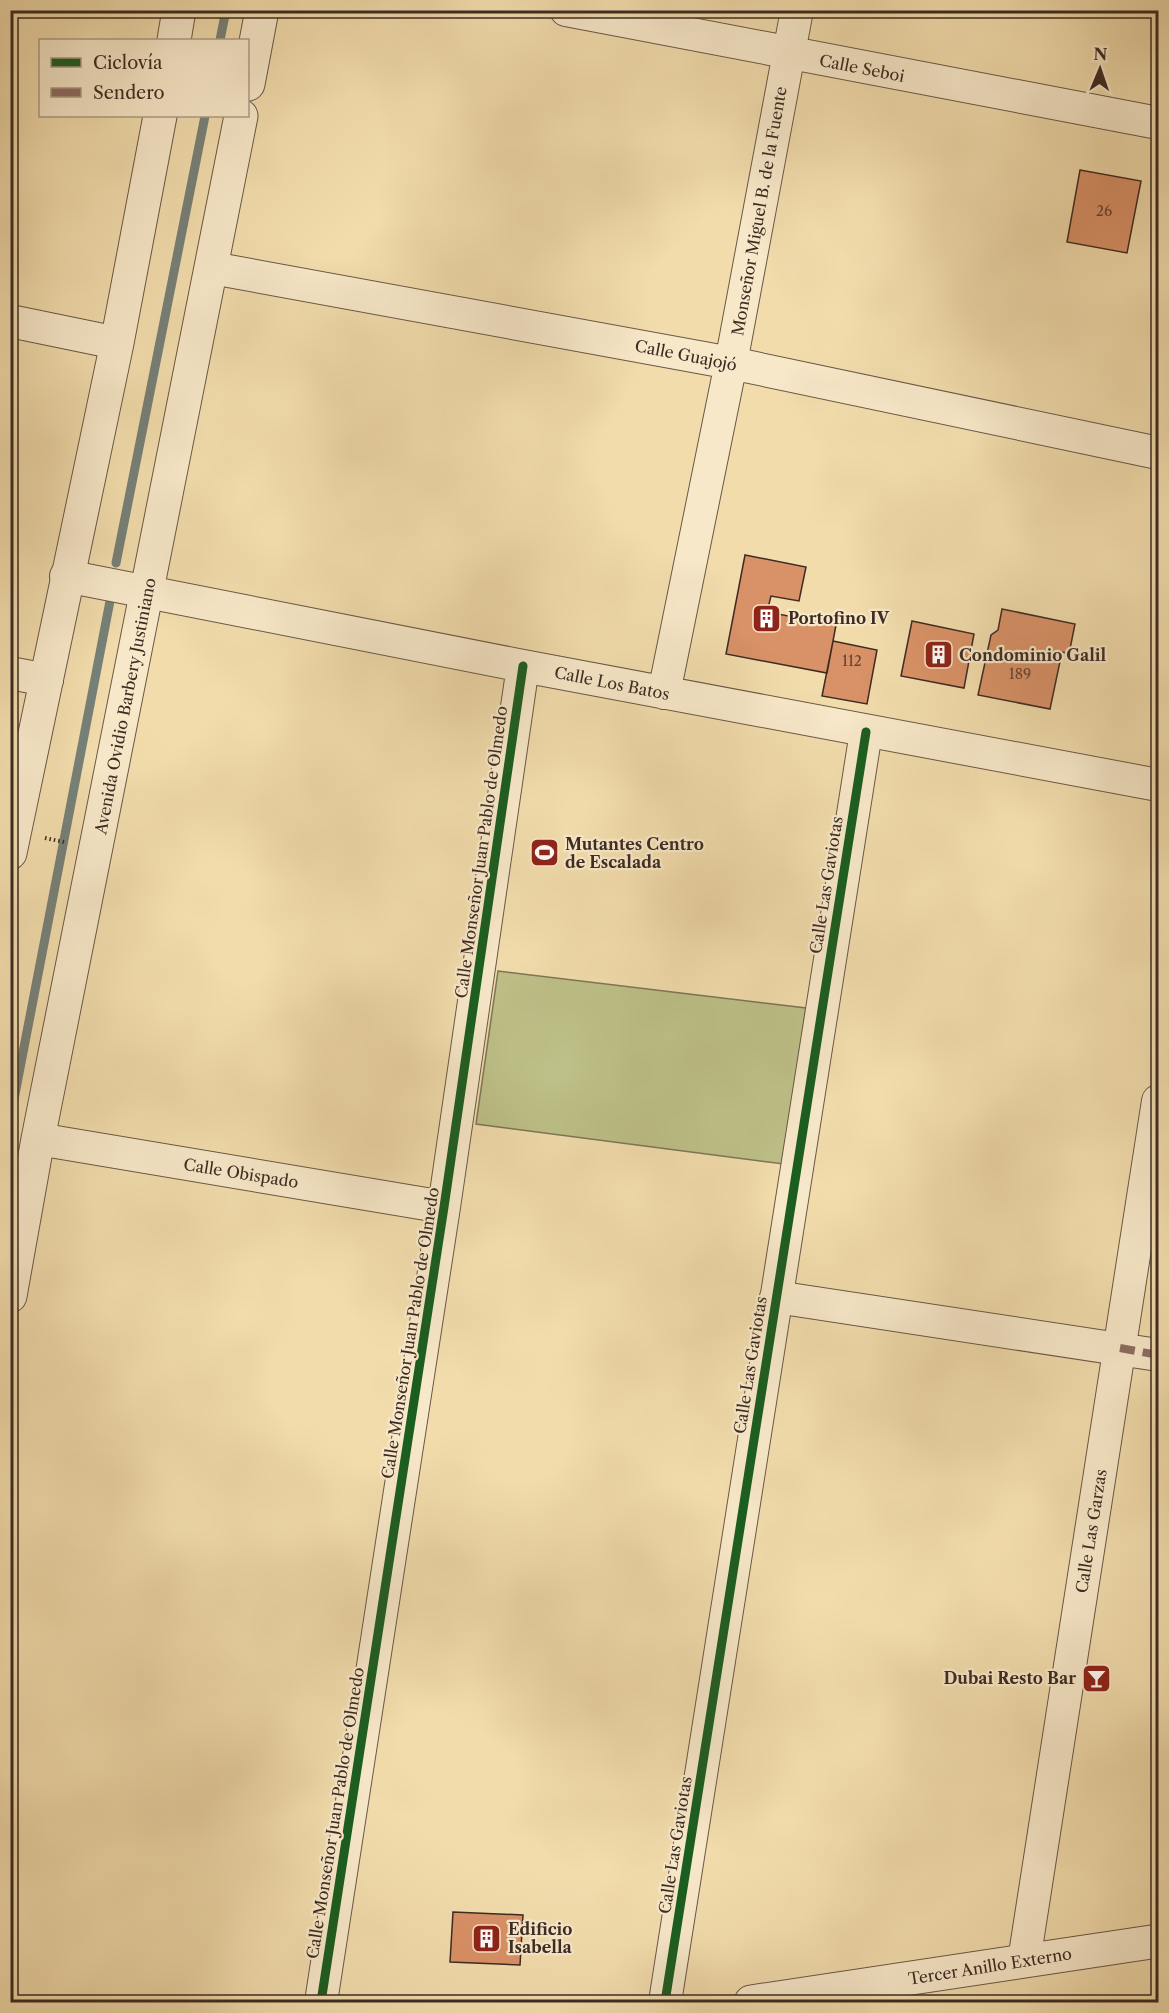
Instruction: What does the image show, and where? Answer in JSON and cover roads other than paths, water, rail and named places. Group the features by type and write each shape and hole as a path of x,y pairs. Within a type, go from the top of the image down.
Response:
{"street":[{"path":"174,39 179,10"},
{"path":"249,79 262,10"},
{"name":"Calle Seboi","path":"566,10 1158,123"},
{"name":"Monseñor Miguel B. de la Fuente","path":"664,693 731,363 797,10"},
{"path":"10,853 47,680 66,576 117,343 160,117"},
{"name":"Avenida Ovidio Barbery Justiniano","path":"10,1296 38,1139 242,117"},
{"name":"Calle Guajojó","path":"212,268 731,363 1158,453"},
{"path":"10,321 117,343"},
{"name":"Calle Los Batos","path":"66,576 147,594 866,732 1158,785"},
{"name":"Calle Monseñor Juan Pablo de Olmedo","path":"321,2002 444,1207 523,666"},
{"path":"10,673 47,680"},
{"name":"Calle Las Gaviotas","path":"665,2002 866,732"},
{"name":"Calle Las Garzas","path":"1024,1961 1158,1101"},
{"name":"Calle Obispado","path":"38,1139 444,1207"},
{"path":"776,1298 1158,1355"},
{"name":"Tercer Anillo Externo","path":"751,2002 1158,1941"}],"waterway":[{"path":"220,39 226,10"},
{"path":"116,563 205,117"},
{"path":"10,1120 110,601"}],"place":[{"name":"Portofino IV","path":"767,618"},
{"name":"Condominio Galil","path":"938,655"},
{"name":"Mutantes Centro de Escalada","path":"544,853"},
{"name":"Dubai Resto Bar","path":"1097,1678"},
{"name":"Edificio Isabella","path":"487,1938"}]}
